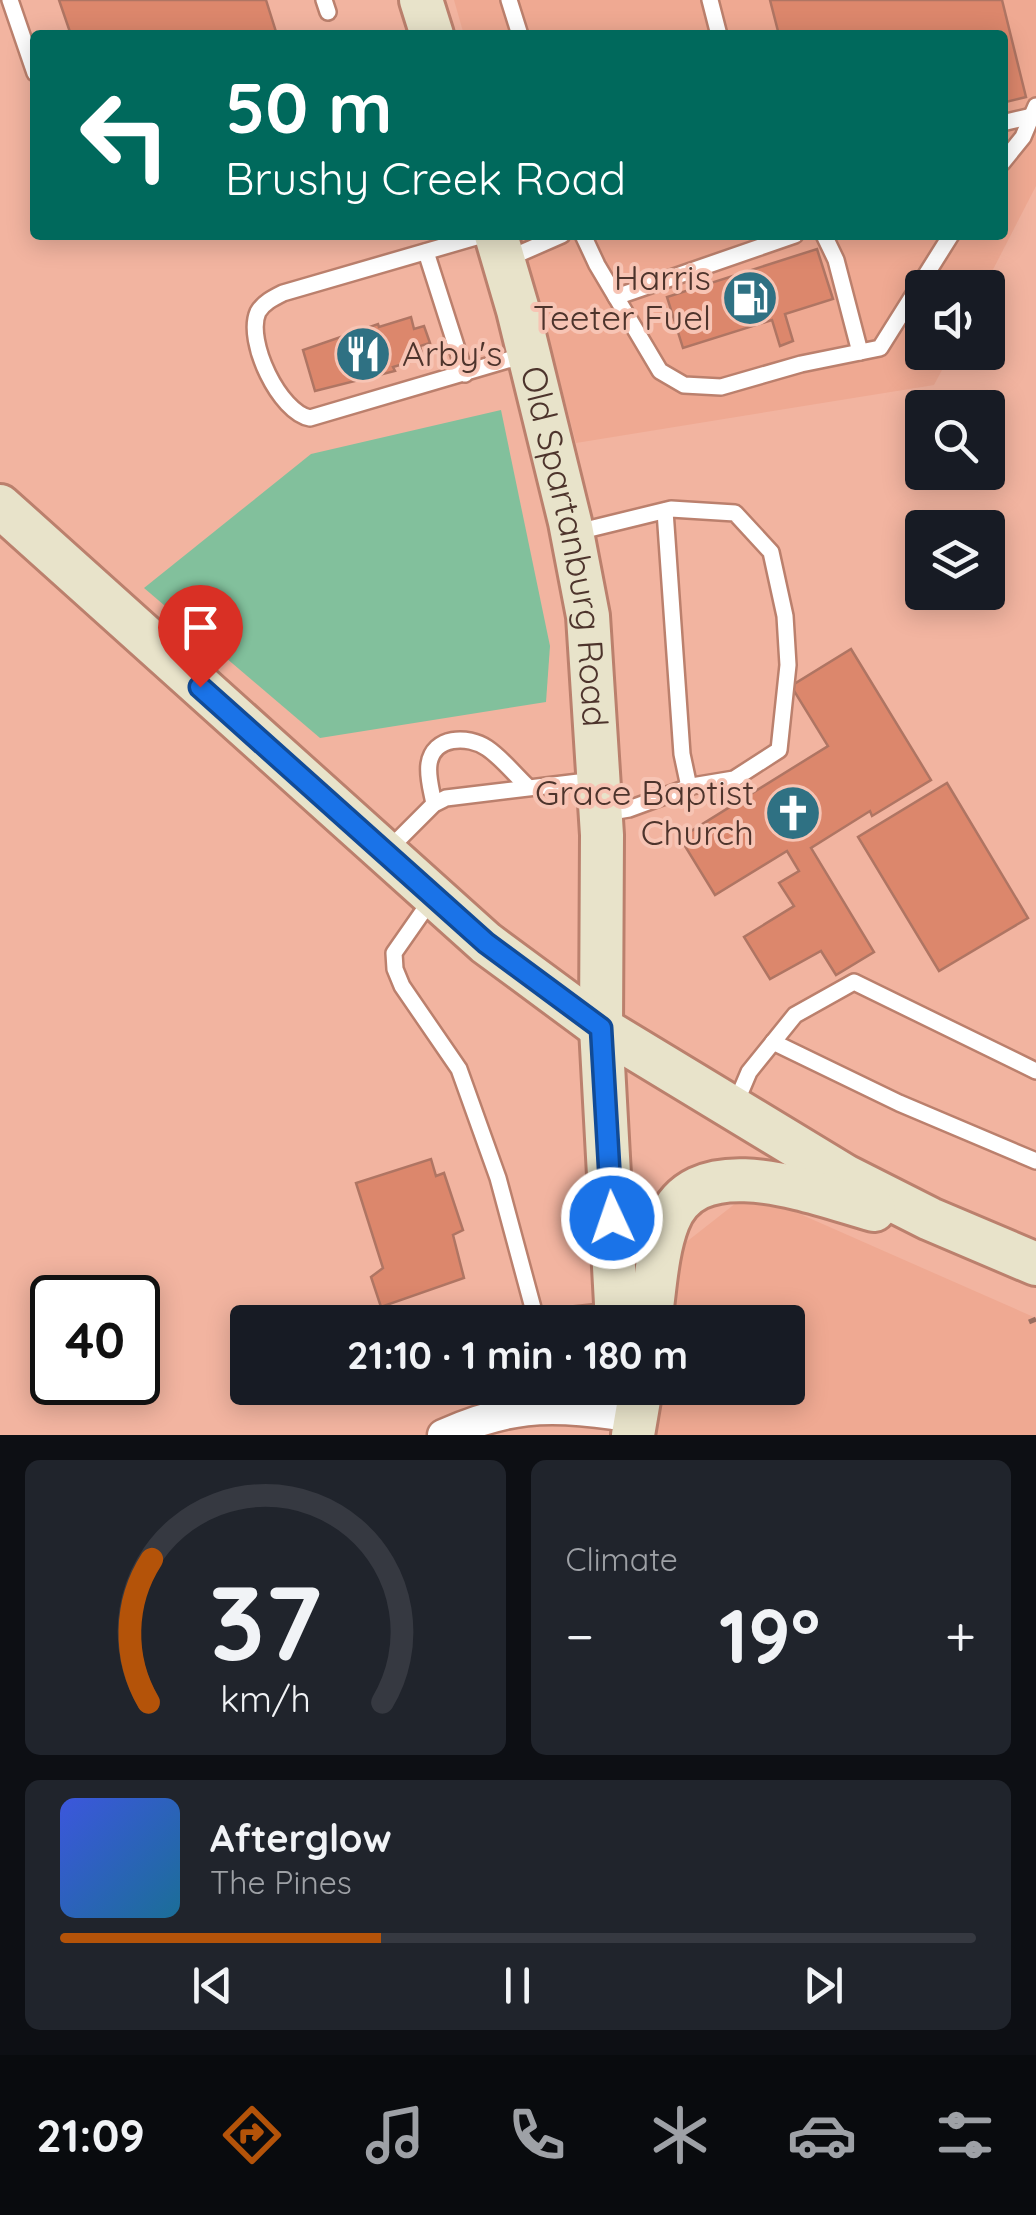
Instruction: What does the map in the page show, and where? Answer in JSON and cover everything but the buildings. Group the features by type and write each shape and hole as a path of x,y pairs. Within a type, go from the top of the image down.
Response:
{"main road":[{"path":"421,0 430,30"},
{"name":"Old Spartanburg Road","path":"494,243 529,354 573,533 588,616 600,797 601,1028 627,1305"},
{"path":"0,506 486,943 601,1028 844,1176 1036,1264"},
{"path":"636,1305 658,1268 676,1204 693,1191 718,1181 742,1178 963,1233"}],"street":[{"path":"444,1435 534,1407 622,1412"}],"lane":[{"path":"10,0 30,58"},
{"path":"509,0 518,30"},
{"path":"710,0 717,30"},
{"path":"1008,121 1034,111"},
{"path":"1008,156 1023,137 1034,111"},
{"path":"520,240 426,252 283,293 259,310 255,324 262,359 276,390 289,408 310,418 529,354"},
{"path":"586,240 660,371 684,385 721,387 801,364 880,348 948,240"},
{"path":"616,296 780,240"},
{"path":"826,240 836,260 860,352"},
{"path":"426,252 465,374"},
{"path":"665,511 682,754 689,787"},
{"path":"385,854 434,804 462,794 528,787 600,797 628,808 689,787 734,779 779,750 788,665 784,616 771,552 736,513 665,511 573,533"},
{"path":"434,804 430,757 440,745 455,739 486,748 528,787"},
{"path":"434,897 394,953 395,968 402,986 459,1069 498,1178 532,1305"},
{"path":"734,1108 748,1072 795,1015 854,982 1036,1071"},
{"path":"773,1042 899,1104 1036,1161"}],"shaded area":[{"path":"454,0 1036,0 1036,186 993,270 905,270 905,370 942,370 934,385 576,443 522,240 1008,240 1008,30 463,30"},
{"path":"750,1192 1036,1318 1036,1435 649,1435 653,1405 805,1405 805,1305 665,1305 671,1254"}],"green space":[{"path":"501,410 550,646 546,702 320,738 144,588 311,454"}],"place":[{"name":"Harris Teeter Fuel","path":"750,298"},
{"name":"Arby's","path":"363,354"},
{"name":"Grace Baptist Church","path":"793,813"}],"route":[{"path":"200,687 486,943 601,1028 612,1218"}]}
